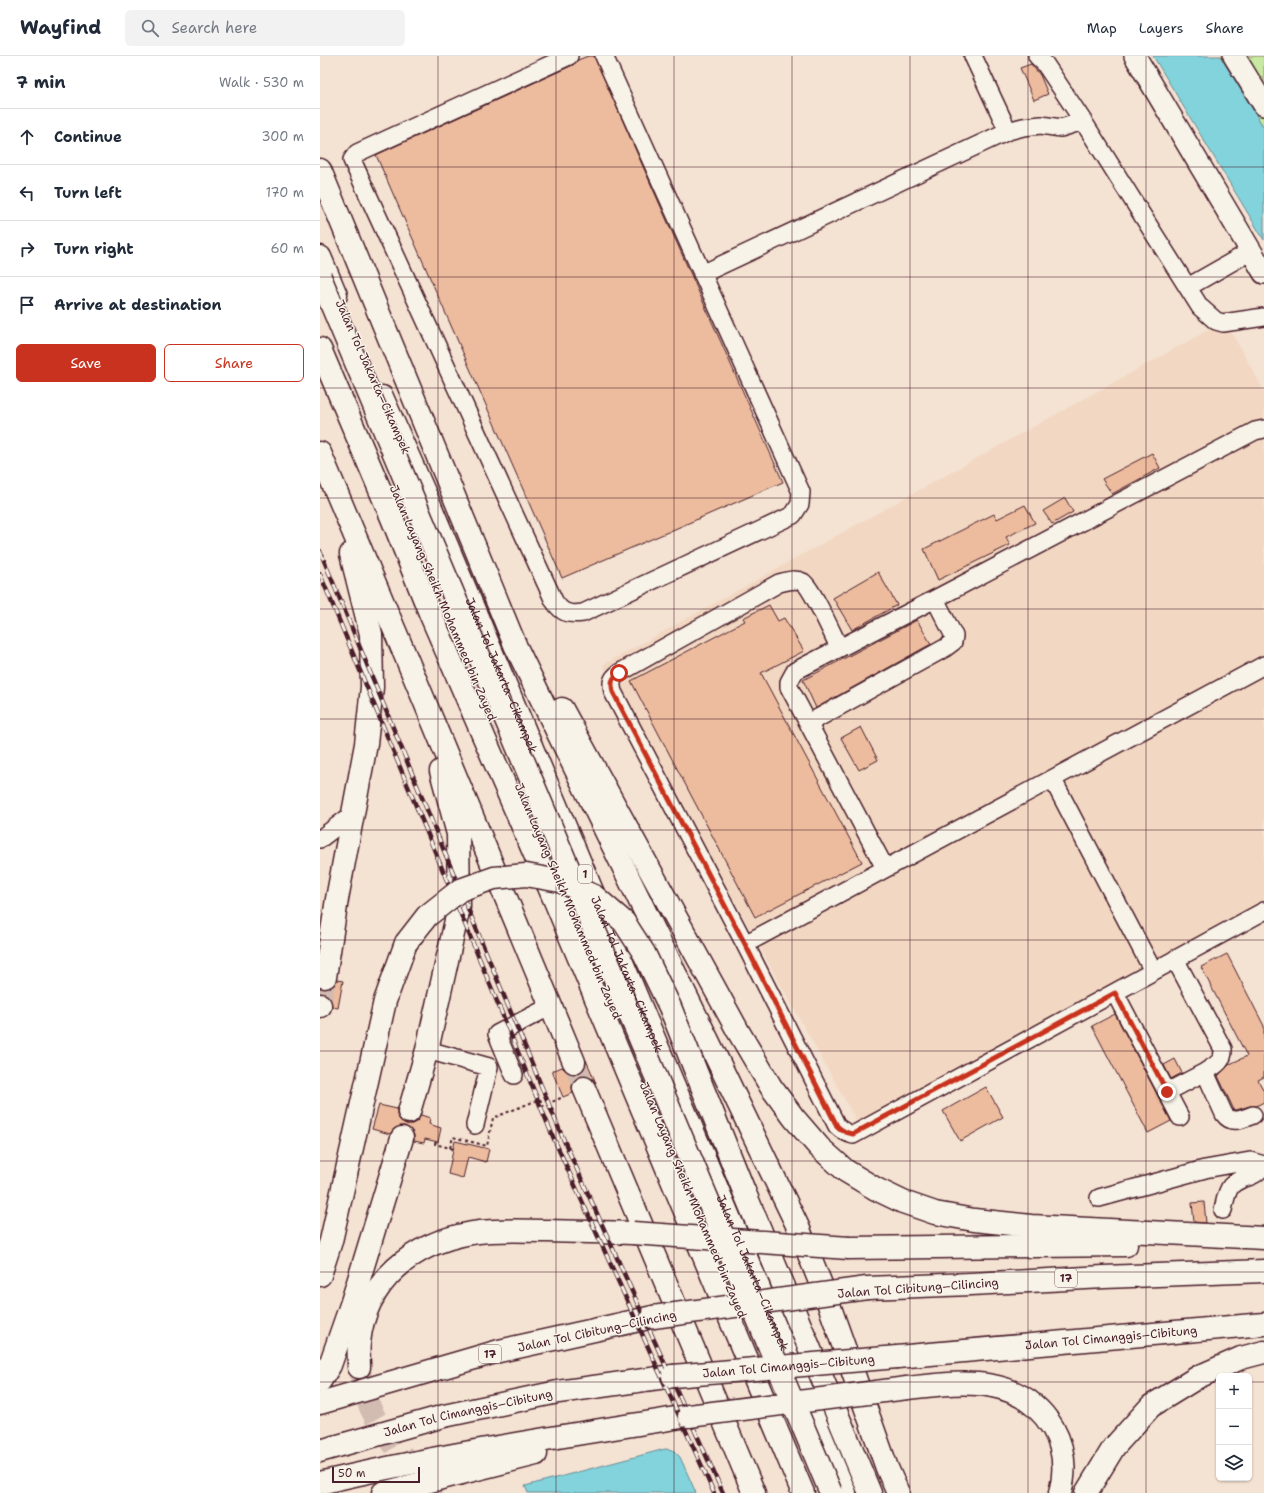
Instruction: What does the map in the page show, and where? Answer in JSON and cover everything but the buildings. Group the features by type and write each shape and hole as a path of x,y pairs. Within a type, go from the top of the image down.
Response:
{"highway":[{"path":"320,170 516,647 798,1227 828,1302 880,1448 898,1493"},
{"name":"Jalan Tol Jakarta–Cikampek","path":"320,257 429,503 846,1493"},
{"name":"Jalan Layang Sheikh Mohammed bin Zayed","path":"320,278 831,1493"},
{"name":"Jalan Layang Sheikh Mohammed bin Zayed","path":"320,310 816,1493"},
{"path":"320,349 392,518 433,620 563,918 803,1493"},
{"path":"320,453 574,1062"},
{"path":"325,978 366,744 372,687 371,634 335,489"},
{"path":"453,492 535,660 738,1031 771,1087 794,1118 819,1147 846,1170 876,1189 903,1202 935,1213 974,1220 1030,1226 1264,1238"},
{"path":"409,1112 447,964 459,907 458,834 419,688"},
{"path":"320,1275 331,1241 385,1001 406,943 427,916 460,890 494,878 526,875 560,881 594,896 624,922 644,953 670,1007 744,1191 870,1493"},
{"path":"584,1088 754,1493"},
{"path":"323,1394 330,1365 350,1309 402,1138"},
{"path":"359,1367 359,1344 363,1322 370,1302 379,1286 395,1268 412,1255 430,1245 452,1237 473,1233 498,1231 633,1233 849,1248 1264,1243"},
{"name":"Jalan Tol Cibitung–Cilincing","path":"323,1394 499,1351 653,1317 867,1288 1264,1271"},
{"name":"Jalan Tol Cimanggis–Cibitung","path":"320,1451 444,1416 558,1392 673,1376 1264,1324"},
{"path":"1086,1493 1114,1446 1151,1406 1198,1377 1241,1358 1264,1352"},
{"path":"320,1483 362,1473 541,1440 689,1416 907,1388 946,1384 982,1384 1007,1389 1023,1396 1036,1406 1048,1419 1061,1448 1063,1477 1060,1493"},
{"path":"384,1493 689,1416"}],"main road":[{"path":"1135,56 1264,273"},
{"path":"1234,56 1264,105"}],"street":[{"path":"569,56 357,153 352,160 554,601 561,610 573,614 583,613 793,515 800,504 801,492 604,56"},
{"path":"973,56 1008,131"},
{"path":"1037,56 1045,64 1084,121 1200,307 1216,321 1222,323 1264,317"},
{"path":"702,274 1008,131 1023,127 1041,125 1061,128 1084,121"},
{"path":"1188,287 1251,251"},
{"path":"885,868 789,687 789,682 795,670 935,599 1255,430 1264,428"},
{"path":"839,647 811,592 803,582 794,579 779,583 613,678 611,684 613,692 745,944 837,1126 847,1134 853,1134 1264,911"},
{"path":"809,723 945,648 953,642 954,636 935,599"},
{"path":"745,944 885,868 1053,780 1264,665"},
{"path":"1053,780 1153,971"},
{"path":"320,839 353,814"},
{"path":"1167,1092 1217,1065 1223,1054 1223,1049 1175,959"},
{"path":"1115,993 1180,1117"},
{"path":"514,1075 497,1034 551,1006"},
{"path":"426,1050 489,1067 475,1125"},
{"path":"1205,1072 1227,1118 1236,1121 1253,1115"},
{"path":"1099,1198 1211,1168 1250,1162 1255,1162 1263,1166 1255,1175 1242,1179 1231,1186 1224,1210"}],"path":[{"path":"450,1148 453,1137 487,1146 494,1118 540,1099 543,1106 563,1097"},
{"path":"436,1142 435,1144 454,1149"}],"shaded area":[{"path":"1225,321 1264,391 1264,904 860,1127 603,665"}],"green space":[{"path":"1220,56 1264,56 1264,128"}],"water":[{"path":"1153,56 1220,56 1264,128 1264,240"},
{"path":"665,1449 673,1450 680,1457 696,1493 528,1493 525,1486"}],"tunnel":[{"path":"320,1005 325,977"},
{"path":"574,1062 584,1088"},
{"path":"359,1367 365,1394 370,1408 387,1436 408,1461 432,1484 444,1493"}],"railway":[{"path":"320,551 562,1136 723,1493"},
{"path":"320,574 554,1139 714,1493"}],"route":[{"path":"619,673 613,678 611,684 613,692 745,944 837,1126 841,1130 847,1134 853,1134 1115,993 1167,1092"}]}
